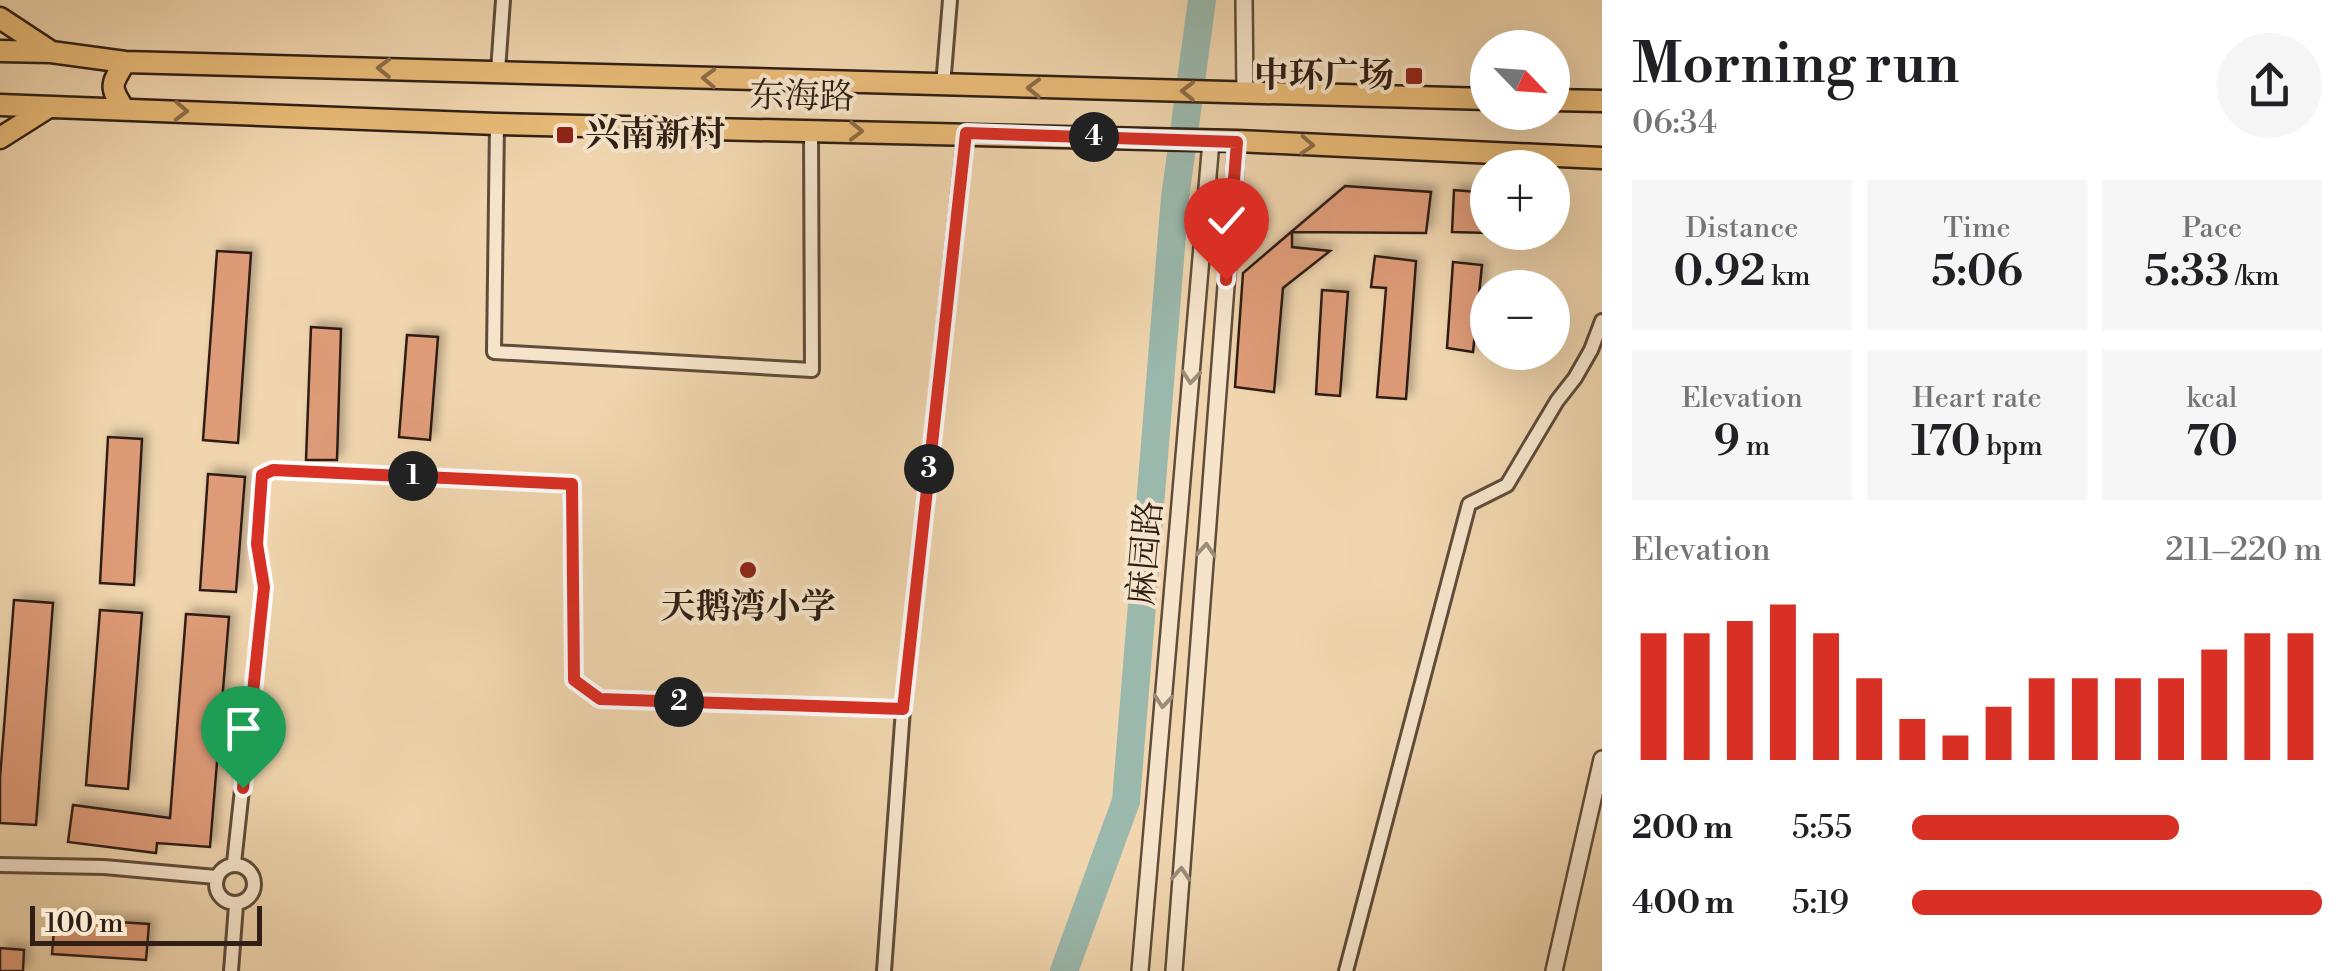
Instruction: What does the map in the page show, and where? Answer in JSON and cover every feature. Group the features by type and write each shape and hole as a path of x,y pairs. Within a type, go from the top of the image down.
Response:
{"main road":[{"path":"0,18 51,52"},
{"name":"东海路","path":"0,51 51,52 125,62 1470,98"},
{"path":"124,109 112,90 125,62"},
{"path":"1570,100 1602,101"},
{"name":"东海路","path":"0,105 497,124 1125,138 1602,158"},
{"path":"0,138 49,106"}],"street":[{"path":"498,70 503,0"},
{"path":"943,86 950,0"},
{"path":"1244,0 1244,93"},
{"path":"497,124 494,352 812,370 811,130"},
{"path":"884,971 903,709 966,133"},
{"name":"麻园路","path":"1140,971 1210,141"},
{"name":"麻园路","path":"1174,971 1237,142"},
{"path":"1346,971 1469,504 1507,485 1575,378 1602,321"},
{"path":"0,865 52,864 216,877 234,863 264,587 257,544 262,475 273,470 572,484 574,680 600,699 903,709"},
{"path":"1554,971 1602,759"},
{"path":"234,863 250,870 254,885 247,900 236,905"},
{"path":"216,877 217,892 236,905"},
{"path":"231,971 236,905"}],"building":[{"path":"1345,186 1431,192 1426,233 1292,232 1292,247 1330,251 1283,288 1274,392 1235,387 1243,273"},
{"path":"1454,190 1470,191 1470,232 1452,232"},
{"path":"217,251 251,253 238,443 203,440"},
{"path":"1375,256 1416,261 1406,399 1377,397 1386,288 1371,287"},
{"path":"1453,262 1482,265 1481,270 1470,270 1470,352 1447,348"},
{"path":"1322,290 1348,292 1340,396 1316,394"},
{"path":"311,327 341,329 337,460 306,460"},
{"path":"407,335 438,337 430,440 399,437"},
{"path":"108,437 142,439 134,585 100,583"},
{"path":"208,474 245,477 236,592 200,590"},
{"path":"14,600 53,603 36,825 0,823"},
{"path":"100,610 142,613 128,789 86,785"},
{"path":"186,614 229,617 210,847 157,843 156,853 68,842 73,805 170,818"},
{"path":"55,918 149,924 146,960 52,954"},
{"path":"0,948 24,950 23,971 0,971"}],"waterway":[{"path":"1064,971 1126,801 1175,198 1202,0"}],"place":[{"name":"中环广场","path":"1414,76"},
{"name":"兴南新村","path":"565,135"},
{"name":"天鹅湾小学","path":"748,570"}],"route":[{"path":"243,788 264,587 257,544 262,475 273,470 572,484 574,680 600,699 903,709 966,133 1237,142 1226,280"}]}
